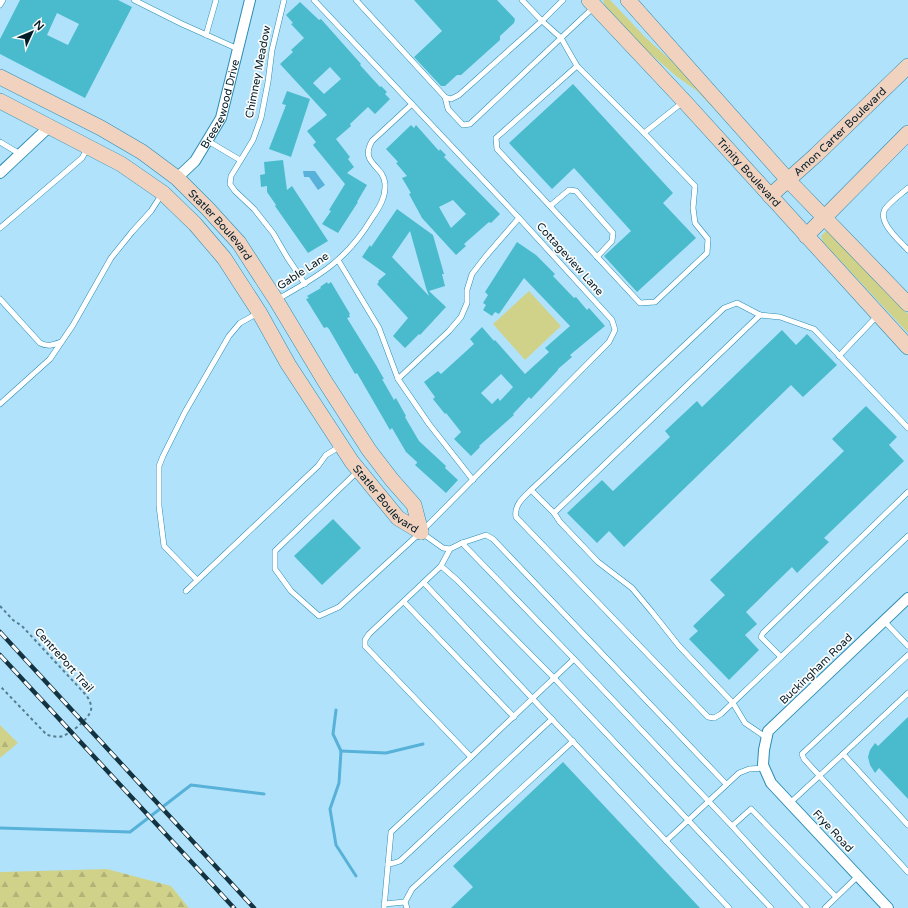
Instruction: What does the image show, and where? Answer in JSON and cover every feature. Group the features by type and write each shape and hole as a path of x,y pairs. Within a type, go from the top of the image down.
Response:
{"street":[{"name":"Breezewood Drive","path":"163,193 194,161 208,141 221,118 250,0"},
{"path":"628,0 788,180 908,304"},
{"name":"Trinity Boulevard","path":"592,3 684,101 908,347"},
{"name":"Amon Carter Boulevard","path":"770,196 908,66"},
{"name":"Statler Boulevard","path":"0,77 101,128 142,152 178,178 208,209 239,243 369,450 414,505 421,532"},
{"name":"Statler Boulevard","path":"0,102 89,146 121,164 163,193 195,224 224,258 259,312 288,364 359,470 398,518 421,532"},
{"path":"0,173 49,127"},
{"path":"806,236 908,133"},
{"path":"259,312 276,300"},
{"name":"Buckingham Road","path":"764,768 764,750 768,731 908,598"},
{"name":"Frye Road","path":"764,768 771,783 888,908"}],"lane":[{"path":"0,5 3,0"},
{"path":"134,0 238,49"},
{"path":"206,35 216,0"},
{"name":"Chimney Meadow","path":"284,0 272,50 261,118 253,140 231,176 230,184 235,191 254,209 273,234 305,284"},
{"name":"Cottageview Lane","path":"314,0 519,218 612,320 615,330 609,342 421,532 339,607 319,616 291,591 275,570 275,551 359,470"},
{"path":"356,0 445,97 448,109 463,125 470,124 560,38 592,3"},
{"path":"522,0 560,38 577,66 695,186 693,208 695,223 708,240 707,253 655,302 640,303 497,149 496,138 577,66"},
{"path":"445,97 451,99 459,95 542,21 563,0"},
{"path":"644,133 684,101"},
{"name":"Gable Lane","path":"276,300 305,284 338,260 350,249 370,222 380,205 386,183 368,155 368,148 372,141 412,104"},
{"path":"208,141 240,160"},
{"path":"0,142 20,154"},
{"path":"0,228 82,158 89,146"},
{"path":"908,188 885,210 883,219 886,225 908,250"},
{"path":"550,206 569,190 576,191 613,233 612,241 597,257"},
{"path":"0,404 50,359 76,320 111,258 151,211 163,193"},
{"path":"398,379 461,318 467,303 467,290 472,274 519,218"},
{"path":"338,260 379,328 398,379 429,424 473,480"},
{"path":"0,299 40,343 50,346 61,342"},
{"path":"908,428 814,329 780,317 760,316 737,303 724,308 531,490 516,506 515,511 516,517 708,717 714,718 733,703 908,536"},
{"path":"197,580 164,546 159,506 159,466 185,412 229,336 240,323 259,312"},
{"path":"839,356 878,314"},
{"path":"554,513 760,316"},
{"path":"186,591 318,466 326,455 341,445"},
{"path":"531,490 598,562 632,588 679,646 733,703 745,723 767,738"},
{"path":"781,657 761,637 763,633 908,492"},
{"path":"421,532 443,548 450,549 462,543 486,535 493,538 726,784"},
{"path":"462,543 732,826 807,908"},
{"path":"450,549 441,566 369,634 365,640 365,646 471,757"},
{"path":"441,566 457,580 554,678 771,908"},
{"path":"424,583 729,908"},
{"path":"404,602 514,716"},
{"path":"884,621 908,646"},
{"path":"908,655 802,754 804,759 819,776 908,872"},
{"path":"573,741 412,889 404,902 384,906 391,832 574,659"},
{"path":"790,803 908,693"},
{"path":"388,864 400,861 552,719"},
{"path":"842,754 908,825"},
{"path":"666,841 739,773 749,769 764,768"},
{"path":"732,826 751,809 836,898"},
{"path":"825,908 858,876"},
{"path":"404,902 407,908"}],"path":[{"name":"CentrePort Trail","path":"0,606 13,620 22,626 86,695 90,702 91,710 87,718 63,736 56,737 47,735 0,686"}],"green space":[{"path":"603,0 610,0 645,37 686,74 772,170 697,91 676,76 645,49 604,4"},
{"path":"829,228 908,314 908,333 823,242 821,236"},
{"path":"529,291 561,326 525,360 493,324"},
{"path":"0,725 18,743 0,758"},
{"path":"107,869 171,886 189,908 0,908 0,872"}],"water":[{"path":"303,171 315,171 325,185 318,190 309,177 304,177"}],"building":[{"path":"20,0 118,0 132,7 85,98 0,54 0,39","holes":["57,13 79,24 68,45 47,35"]},
{"path":"414,0 497,0 515,19 514,23 500,36 500,40 461,75 457,75 445,86 441,86 414,57 442,31"},
{"path":"300,2 319,20 321,19 361,64 360,65 380,87 381,86 387,92 385,94 390,99 375,114 368,107 350,124 351,126 336,139 350,157 348,159 354,167 347,173 367,185 338,233 322,224 331,211 329,210 345,184 313,145 316,142 307,131 327,115 280,64 293,52 291,50 304,38 291,24 293,23 286,15","holes":["330,67 341,79 324,94 313,83"]},
{"path":"573,84 673,193 663,203 696,238 637,292 604,256 631,231 574,168 552,189 509,143"},
{"path":"287,91 310,99 291,157 269,149 286,105 282,104"},
{"path":"411,125 414,128 416,125 439,151 440,149 446,155 444,157 500,214 464,244 466,246 456,255 422,218 409,194 411,193 402,178 407,176 396,163 398,162 386,149","holes":["453,200 466,214 451,228 439,207"]},
{"path":"283,160 287,190 292,186 328,241 308,253 275,206 276,205 267,192 267,186 261,187 260,175 265,174 264,162"},
{"path":"397,209 433,235 444,274 442,274 445,286 429,291 446,307 420,335 419,334 405,348 393,336 408,318 377,284 379,282 378,281 386,274 362,257 370,245 371,247","holes":["410,231 429,296 392,257"]},
{"path":"517,242 536,255 555,274 553,276 574,298 576,297 587,310 589,308 605,326 570,355 572,357 558,369 531,399 529,397 513,414 514,415 479,446 480,447 471,456 454,439 461,432 433,399 435,397 424,382 438,371 441,374 474,344 470,339 482,327 525,374 549,352 545,348 570,326 524,278 499,314 495,312 492,316 483,310 486,305 483,303 488,295 485,292","holes":["501,374 513,387 500,401 498,398 492,404 481,393"]},
{"path":"327,282 328,284 331,282 350,314 350,317 347,318 376,365 394,400 396,398 419,441 446,466 445,468 458,480 446,493 415,465 417,462 406,452 392,428 390,430 357,373 355,374 329,329 327,327 324,328 306,299 309,298 307,296 321,288 320,287"},
{"path":"782,330 796,345 807,334 837,365 803,397 791,385 624,547 609,531 597,543 567,513 602,480 613,491 670,437 665,431 697,401 702,407"},
{"path":"866,406 897,437 889,445 904,461 824,538 829,542 797,573 792,567 746,612 757,624 745,635 759,650 729,680 689,639 698,631 693,626 725,595 710,580 844,451 832,439"},
{"path":"333,519 361,548 322,585 294,556"},
{"path":"908,717 908,799 879,768 875,773 870,765 868,757 870,750 875,743 878,746"},
{"path":"563,762 700,908 451,908 473,887 453,866"}],"waterway":[{"path":"336,710 333,734 341,751 339,783 330,809 336,845 356,876"},
{"path":"341,751 386,753 423,744"},
{"path":"0,828 130,832 191,785 264,794"}],"railway":[{"path":"0,632 254,908"},
{"path":"0,655 234,908"}]}
